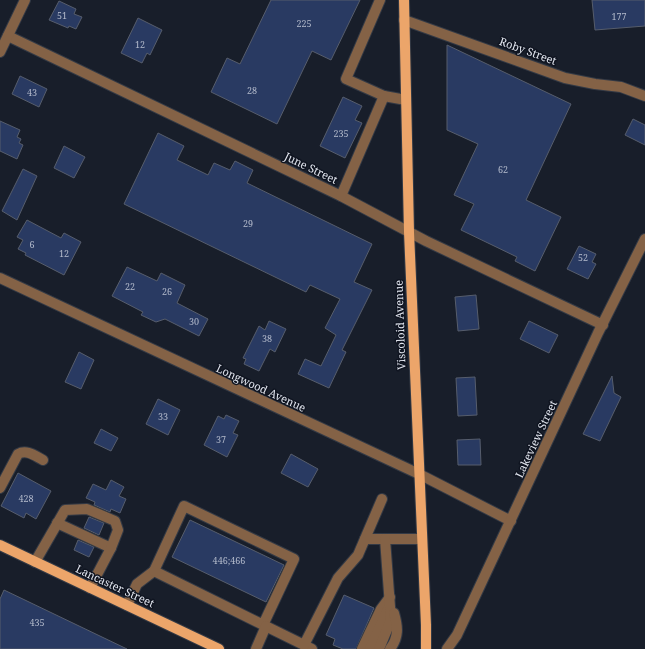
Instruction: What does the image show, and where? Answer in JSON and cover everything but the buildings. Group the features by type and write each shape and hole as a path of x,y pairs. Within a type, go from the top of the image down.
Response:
{"main road":[{"name":"Viscoloid Avenue","path":"403,0 408,232 426,649"},
{"name":"Lancaster Street","path":"0,545 219,649"}],"street":[{"path":"0,52 25,0"},
{"path":"380,0 346,79 384,96 406,100"},
{"name":"Roby Street","path":"404,20 566,78 595,84 621,87 645,96"},
{"name":"June Street","path":"8,36 340,196 408,232 602,325"},
{"path":"340,196 384,96"},
{"name":"Lakeview Street","path":"447,649 457,636 602,325 645,239"},
{"name":"Longwood Avenue","path":"0,278 419,474 511,521"},
{"path":"0,488 18,454 30,452 43,460"},
{"path":"154,571 308,647 338,578 358,555 382,499"},
{"path":"128,605 137,584 154,571 184,506 294,559 256,649"},
{"path":"35,562 65,510 75,508 87,509 115,521 118,530 111,548 90,588"},
{"path":"57,523 111,548"},
{"path":"365,539 422,539"},
{"path":"379,649 392,620 385,539"},
{"path":"362,649 381,609 390,598"},
{"path":"370,649 387,614 390,598"},
{"path":"390,598 398,631 397,637 390,649"}]}
